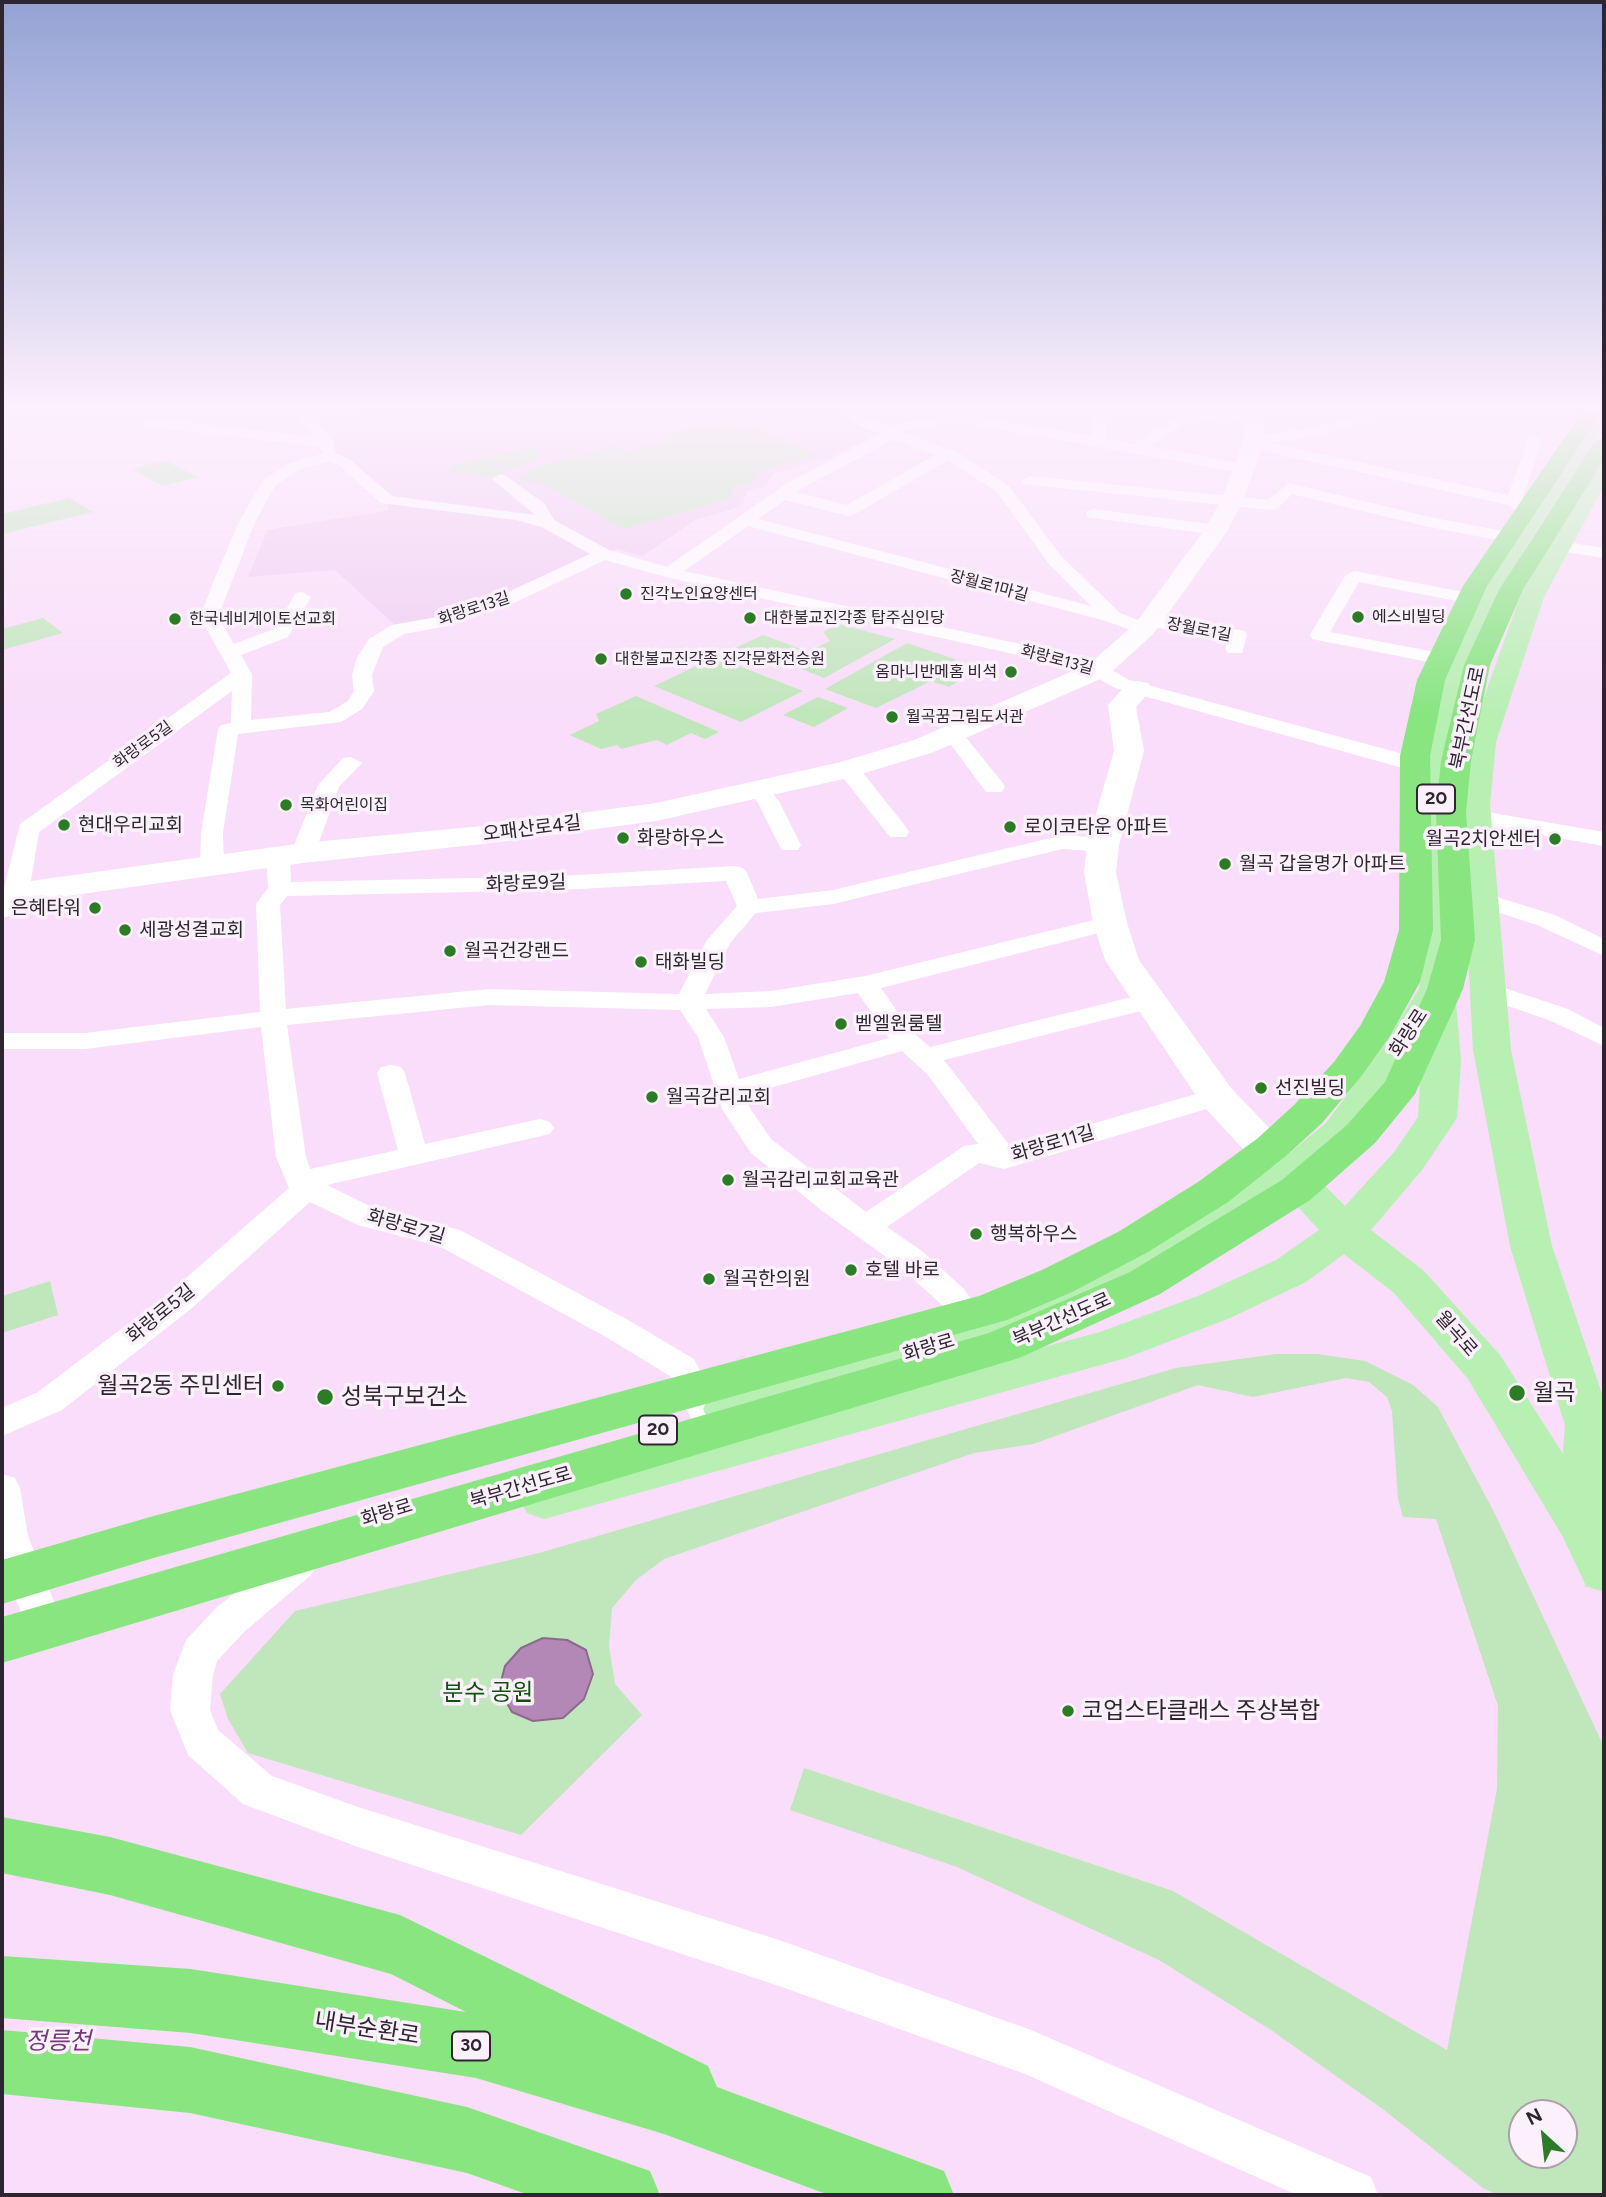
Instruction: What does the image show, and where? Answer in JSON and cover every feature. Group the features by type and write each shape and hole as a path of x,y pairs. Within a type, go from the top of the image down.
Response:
{"highway":[{"path":"1526,516 1527,512"},
{"name":"북부간선도로","path":"2,1582 150,1538 991,1309 1057,1281 1133,1242 1213,1192 1272,1147 1308,1114 1347,1070 1377,1028 1402,982 1412,953 1416,930 1415,756 1431,680 1475,586 1540,512"},
{"name":"북부간선도로","path":"2,1640 1003,1346 1145,1283 1296,1190 1360,1134 1402,1086 1445,989 1458,940 1451,812 1455,774 1477,666 1511,590 1558,512"},
{"path":"2,1845 110,1866 400,1946 815,2154"},
{"name":"내부순환로","path":"2,1987 191,2001 476,2046 664,2101 815,2154 920,2195"},
{"path":"2,2062 190,2080 467,2140 626,2195"}],"main road":[{"name":"화랑로","path":"22,1625 979,1333 1067,1300 1136,1266 1224,1217 1290,1174 1340,1132 1402,1046 1437,989 1441,957 1436,800 1441,757 1459,662 1483,601 1531,512"},
{"name":"화랑로","path":"1531,1246 1492,1050 1475,810 1482,743 1532,597 1559,546 1572,512"},
{"path":"2,1653 94,1623 298,1564 1110,1346 1214,1307 1291,1271 1345,1232 1408,1161 1437,1118 1443,1061 1437,989"},
{"name":"월곡로","path":"1290,1174 1345,1232 1409,1282 1484,1367 1583,1527 1604,1571"},
{"name":"월곡로","path":"1531,1246 1597,1425 1583,1527"}],"street":[{"path":"212,866 212,833 228,729 241,727 242,674 209,617 253,512"},
{"name":"화랑로13길","path":"486,512 543,515 603,554 670,573 1064,660 1098,670 1138,688 1441,757"},
{"path":"539,512 543,515"},
{"path":"670,573 756,512"},
{"name":"장월로1마길","path":"1019,512 1055,560 1113,617"},
{"name":"장월로1길","path":"1098,670 1147,625 1216,530 1226,512"},
{"path":"1386,512 1429,522 1526,516"},
{"path":"1509,512 1526,516"},
{"path":"1526,516 1527,512"},
{"path":"1093,514 1216,530"},
{"name":"장월로1마길","path":"744,520 1147,625"},
{"path":"1559,546 1604,553"},
{"name":"화랑로13길","path":"241,727 334,718 355,705 363,691 362,675 367,658 376,643 399,629 440,622 499,603 603,554"},
{"path":"1459,662 1319,635 1354,576 1483,601"},
{"path":"231,652 281,633 302,597"},
{"name":"장월로1길","path":"1147,625 1238,635 1235,649"},
{"name":"오패산로4길","path":"6,900 290,854 483,835 656,813 848,769 953,734 1098,670"},
{"name":"화랑로5길","path":"27,829 242,674"},
{"path":"1138,688 1122,705 1129,751 1103,845 1100,872 1110,923 1122,960 1217,1097 1290,1174"},
{"path":"953,734 994,787"},
{"path":"1441,757 1463,754 1482,743"},
{"path":"351,763 330,785 290,854 279,889 268,904 273,1018 291,1157 304,1184 540,1128"},
{"path":"848,769 898,832"},
{"path":"1436,800 1458,788 1475,810 1604,839"},
{"path":"758,790 768,801 790,845"},
{"path":"2,822 27,829 6,900"},
{"path":"688,1002 719,940 749,907 833,897 1063,842 1103,845"},
{"name":"화랑로9길","path":"279,889 561,883 735,873 749,907"},
{"path":"1480,900 1527,913 1604,949"},
{"path":"2,1041 85,1041 273,1018 489,997 688,1002 771,999 865,985 1110,923"},
{"path":"865,985 916,1049 938,1069 1004,1159"},
{"path":"1486,990 1540,1011 1559,1014 1604,1038"},
{"path":"730,1090 1149,1000"},
{"path":"688,1002 710,1037 736,1110 761,1146 911,1259 953,1297 979,1333"},
{"path":"391,1073 414,1157"},
{"name":"화랑로11길","path":"866,1227 974,1153 1004,1159 1217,1097"},
{"name":"화랑로5길","path":"2,1423 61,1392 181,1300 304,1184"},
{"name":"화랑로7길","path":"304,1184 369,1219 449,1238 618,1329 682,1368 706,1415"},
{"path":"2,1488 22,1625"},
{"path":"298,1564 230,1620 200,1652 193,1675 190,1710 202,1742 258,1790 358,1827 779,1963 1031,2053 1353,2195"}],"shaded area":[{"path":"380,512 723,512 695,520 643,556 617,549 499,603 399,629 335,570 248,577 267,530"},
{"path":"543,1638 567,1640 586,1650 593,1674 584,1699 563,1718 533,1721 512,1712 499,1689 505,1666 521,1648"}],"green space":[{"path":"12,512 93,512 2,534 2,514"},
{"path":"592,512 685,512 623,529"},
{"path":"43,618 63,633 2,650 2,629"},
{"path":"839,624 895,639 824,678 786,663 830,641 823,632"},
{"path":"763,635 801,649 773,663 735,648"},
{"path":"907,643 981,668 949,687 931,681 876,708 825,689"},
{"path":"715,657 803,691 741,722 654,686"},
{"path":"636,696 719,732 705,739 691,733 667,745 657,740 621,749 617,745 601,749 570,735 599,721 596,714"},
{"path":"818,697 848,708 814,727 783,715"},
{"path":"50,1281 58,1315 2,1333 2,1296"},
{"name":"분수 공원","path":"1276,1354 1317,1354 1365,1361 1413,1385 1438,1407 1495,1514 1604,1747 1604,2195 1498,2195 1483,2188 1384,2110 1271,2030 1159,1960 957,1867 790,1810 804,1768 1173,1891 1447,2050 1497,1789 1498,1706 1436,1519 1403,1517 1398,1499 1392,1411 1387,1397 1369,1382 1346,1378 1253,1397 1198,1385 1033,1444 974,1453 664,1559 636,1580 612,1608 609,1646 615,1684 642,1715 521,1835 248,1753 228,1719 220,1694 295,1611 539,1553 1176,1368"}],"pier":[{"name":"정릉천","path":"2,1973 44,1978 426,2057 860,2195 712,2195 472,2104 335,2089 2,2104"}],"place":[{"name":"진각노인요양센터","path":"626,594"},
{"name":"에스비빌딩","path":"1358,617"},
{"name":"대한불교진각종 탑주심인당","path":"750,618"},
{"name":"한국네비게이토선교회","path":"175,619"},
{"name":"대한불교진각종 진각문화전승원","path":"601,659"},
{"name":"옴마니반메홈 비석","path":"1011,672"},
{"name":"월곡꿈그림도서관","path":"892,717"},
{"name":"목화어린이집","path":"286,805"},
{"name":"현대우리교회","path":"64,825"},
{"name":"로이코타운 아파트","path":"1010,827"},
{"name":"화랑하우스","path":"623,838"},
{"name":"월곡2치안센터","path":"1555,839"},
{"name":"월곡 갑을명가 아파트","path":"1225,864"},
{"name":"은혜타워","path":"95,908"},
{"name":"세광성결교회","path":"125,930"},
{"name":"월곡건강랜드","path":"450,951"},
{"name":"태화빌딩","path":"641,962"},
{"name":"벧엘원룸텔","path":"841,1024"},
{"name":"선진빌딩","path":"1261,1088"},
{"name":"월곡감리교회","path":"652,1097"},
{"name":"월곡감리교회교육관","path":"728,1180"},
{"name":"행복하우스","path":"976,1234"},
{"name":"호텔 바로","path":"851,1270"},
{"name":"월곡한의원","path":"709,1279"},
{"name":"월곡2동 주민센터","path":"278,1386"},
{"name":"월곡","path":"1517,1393"},
{"name":"성북구보건소","path":"325,1397"},
{"name":"코업스타클래스 주상복합","path":"1068,1711"}]}
